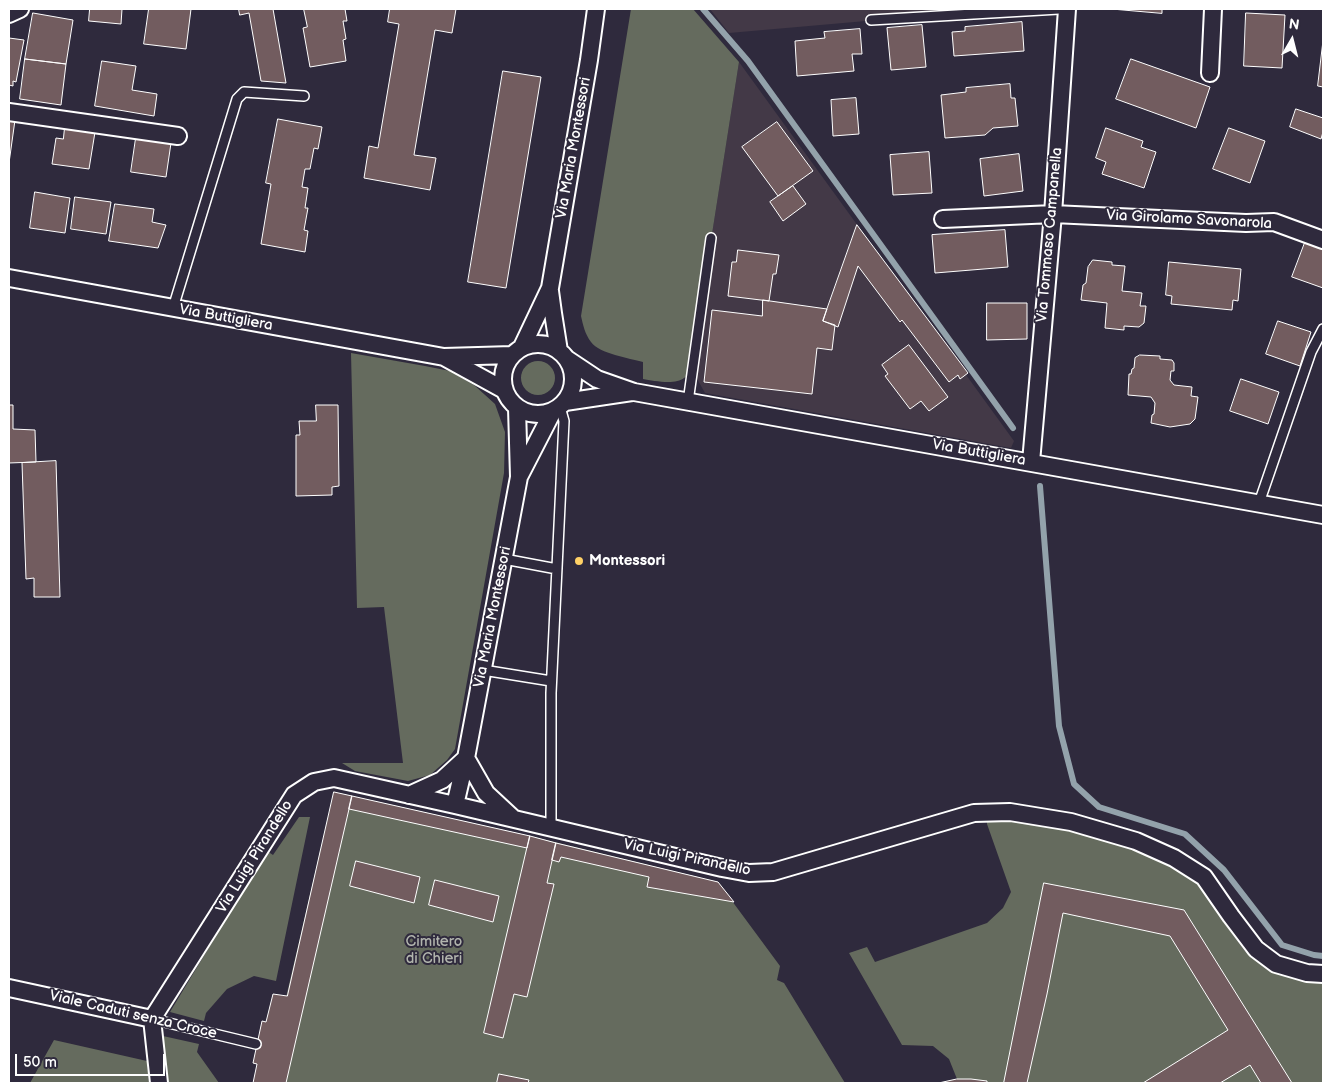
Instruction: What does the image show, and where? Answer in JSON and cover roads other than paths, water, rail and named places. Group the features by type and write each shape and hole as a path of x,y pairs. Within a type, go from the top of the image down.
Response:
{"street":[{"path":"9,14 20,9"},
{"name":"Via Maria Montessori","path":"563,355 552,313 550,288 596,9"},
{"name":"Via Tommaso Campanella","path":"1031,462 1053,214 1067,9"},
{"path":"1210,74 1213,9"},
{"path":"9,112 178,136"},
{"name":"Via Girolamo Savonarola","path":"943,219 1053,214 1274,222 1323,240"},
{"name":"Via Buttigliera","path":"9,278 444,357 517,351"},
{"name":"Via Maria Montessori","path":"517,351 550,288"},
{"path":"532,344 541,344 551,346 563,355 572,369 574,381 571,392 559,407 544,414 534,414 517,408 509,400 502,381 503,372 506,362 517,351 532,344"},
{"name":"Via Buttigliera","path":"563,355 598,379 634,392 1323,514"},
{"name":"Via Buttigliera","path":"444,357 504,390"},
{"name":"Via Buttigliera","path":"559,407 634,392"},
{"name":"Via Maria Montessori","path":"519,477 559,407"},
{"name":"Via Maria Montessori","path":"455,805 466,758 519,477 517,408"},
{"path":"409,795 442,780 466,758 486,793 516,820"},
{"name":"Via Luigi Pirandello","path":"152,1019 294,795 314,782 334,778 750,873 773,872 974,813 1010,812 1071,822 1136,841 1174,858 1204,877 1230,916 1256,949 1276,964 1307,973 1323,974"},
{"name":"Viale Caduti senza Croce","path":"9,988 152,1019"},
{"path":"152,1019 159,1083"}],"lane":[{"path":"871,20 1059,9"},
{"path":"172,308 236,99 244,92 304,96"},
{"path":"688,402 711,238"},
{"path":"1260,503 1311,352 1323,329"},
{"path":"550,828 551,681 564,421 559,407"},
{"path":"504,559 557,570"},
{"path":"483,670 551,681"},
{"name":"Viale Caduti senza Croce","path":"152,1019 256,1044"}],"waterway":[{"path":"703,9 748,61 1013,428"},
{"path":"1040,486 1059,726 1074,784 1099,807 1185,834 1224,870 1282,945 1323,956"}],"place":[{"name":"Montessori","path":"579,561"}],"park label":[{"name":"Cimitero di Chieri","path":"434,950"}]}
